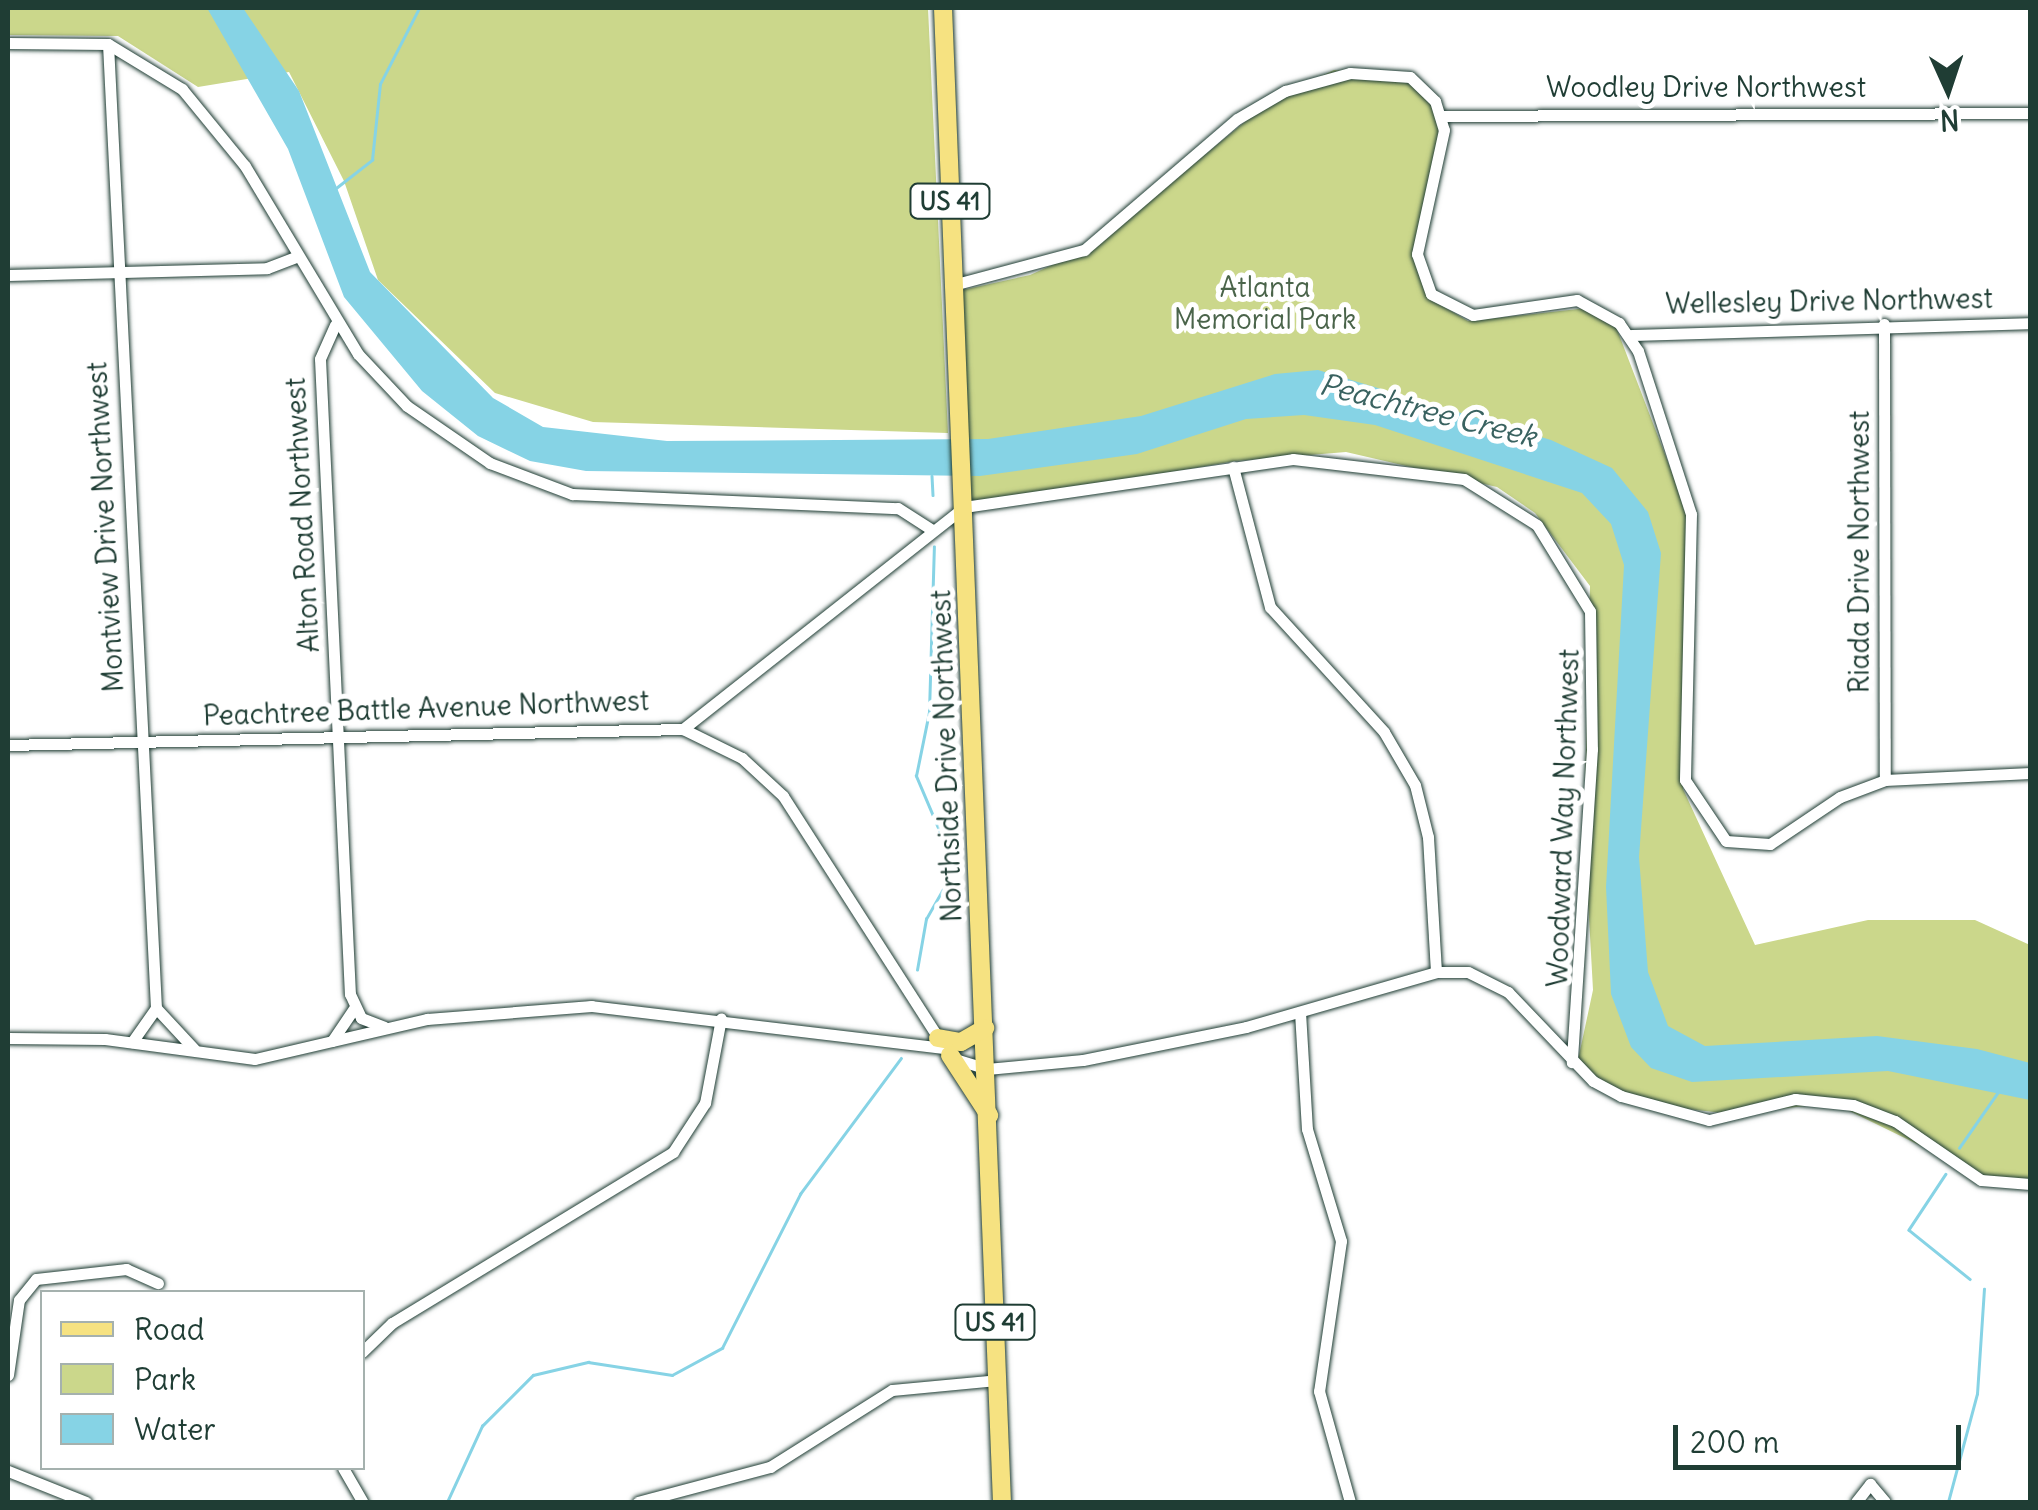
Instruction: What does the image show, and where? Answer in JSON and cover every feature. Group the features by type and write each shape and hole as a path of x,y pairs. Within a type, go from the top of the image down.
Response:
{"main road":[{"name":"Northside Drive Northwest","path":"943,8 1002,1502"},
{"path":"985,1028 944,1047 989,1114"}],"street":[{"path":"8,43 108,44 153,65 208,116 335,325 434,428 553,488 595,497 898,508 932,530"},
{"name":"Montview Drive Northwest","path":"108,44 156,1008"},
{"path":"952,286 1084,250 1237,120 1305,84 1394,72 1424,88 1442,116 1418,254 1431,294 1473,314 1576,300 1630,335 1673,440 1690,514 1683,760 1693,801 1726,841 1750,848 1784,838 1840,797 1885,780 2030,774"},
{"name":"Woodley Drive Northwest","path":"1442,116 2030,113"},
{"path":"8,275 267,268 296,257"},
{"name":"Wellesley Drive Northwest","path":"1630,335 1884,324 2030,323"},
{"name":"Riada Drive Northwest","path":"1884,324 1885,780"},
{"name":"Alton Road Northwest","path":"335,325 320,359 354,1008"},
{"name":"Woodward Way Northwest","path":"964,507 1234,467 1342,458 1464,480 1526,514 1577,577 1595,656 1572,1062"},
{"path":"1234,467 1270,607 1384,732 1414,785 1428,837 1436,972"},
{"path":"683,730 964,507"},
{"name":"Peachtree Battle Avenue Northwest","path":"8,744 337,734 683,730 742,758 783,796 944,1047"},
{"path":"8,1038 132,1042 255,1059 384,1027 550,1006 721,1018 944,1047 987,1069 1102,1057 1300,1012 1436,972 1498,985 1572,1062 1616,1094 1698,1119 1795,1099 1853,1105 1896,1121 1981,1180 2030,1184"},
{"path":"132,1042 156,1008 197,1052"},
{"path":"332,1041 354,1008 384,1027"},
{"path":"1300,1012 1307,1128 1341,1240 1320,1391 1350,1502"},
{"path":"365,1349 392,1324 673,1152 705,1103 721,1018"},
{"path":"8,1375 16,1309 36,1279 126,1269 158,1284"},
{"path":"638,1502 770,1467 892,1390 997,1380"},
{"path":"344,1470 363,1502"},
{"path":"8,1471 86,1502"},
{"path":"1856,1502 1870,1484 1885,1502"}],"green space":[{"path":"8,8 928,8 948,433 593,422 495,393 378,280 344,181 289,72 198,87 118,36 8,35"},
{"name":"Atlanta Memorial Park","path":"1334,70 1417,78 1444,114 1415,261 1429,298 1468,321 1587,308 1613,319 1694,530 1683,789 1755,945 1868,920 1975,920 2030,945 2030,1180 1995,1182 1833,1103 1732,1114 1625,1102 1578,1060 1593,990 1584,826 1590,586 1535,513 1497,487 1346,452 1235,461 959,509 962,290 1030,275 1092,247 1273,99"}],"water":[{"name":"Peachtree Creek","path":"207,8 243,8 299,91 370,272 493,398 543,427 667,441 988,439 1141,416 1275,374 1318,370 1551,440 1612,468 1648,512 1661,553 1639,857 1648,972 1668,1026 1705,1046 1877,1036 1977,1049 2030,1063 2030,1100 1888,1071 1692,1082 1651,1068 1631,1047 1611,994 1606,887 1624,565 1611,524 1582,493 1375,425 1304,415 1246,419 1137,454 980,476 586,471 530,461 478,436 422,391 344,297 288,149"}],"waterway":[{"path":"336,188 372,160 380,84 419,8"},
{"path":"932,476 933,495"},
{"path":"917,970 926,919 955,868 916,776 929,712 934,547"},
{"path":"447,1502 482,1426 533,1375 588,1362 672,1375 722,1348 800,1194 901,1058"},
{"path":"1959,1148 1998,1092"},
{"path":"1946,1174 1909,1230 1970,1279"},
{"path":"1948,1502 1977,1394 1984,1289"}]}
